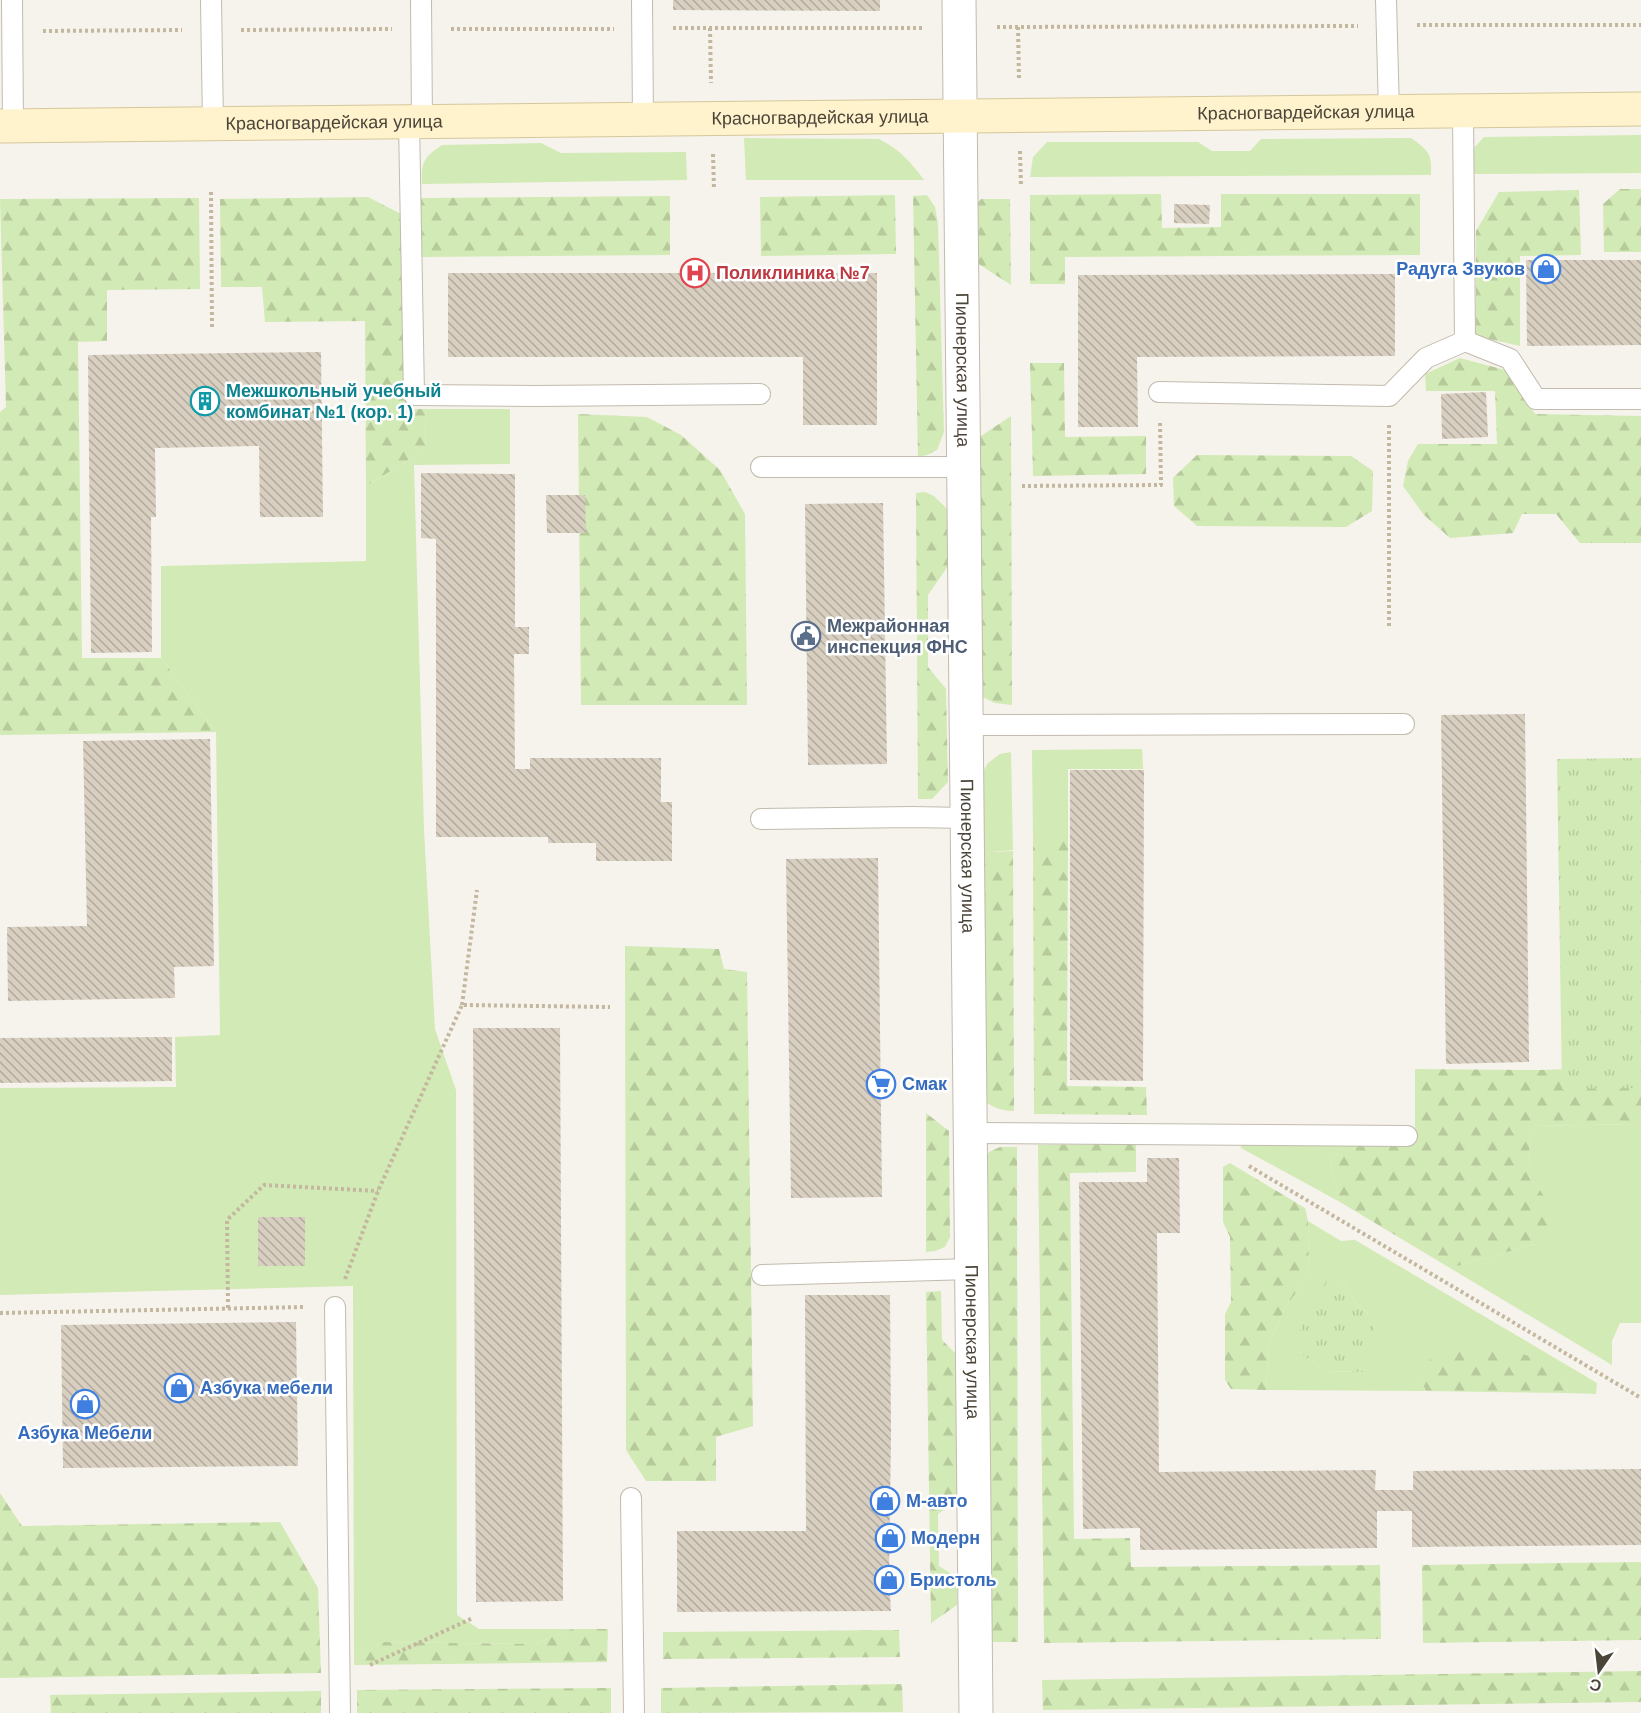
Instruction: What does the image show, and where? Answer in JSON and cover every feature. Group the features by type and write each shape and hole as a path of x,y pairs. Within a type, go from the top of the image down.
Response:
{"street":[{"name":"Пионерская улица","path":"959,14 976,1713"},
{"name":"Красногвардейская улица","path":"6,125 1641,109"}],"lane":[{"path":"6,125 12,0"},
{"path":"211,0 213,124"},
{"path":"421,0 422,29 416,122 414,395 760,394"},
{"path":"642,0 643,119"},
{"path":"1386,0 1389,112"},
{"path":"1463,111 1465,341"},
{"path":"1159,392 1389,396 1426,358 1465,341 1510,359 1536,399 1641,399"},
{"path":"760,467 964,467"},
{"path":"966,725 1404,724"},
{"path":"761,819 967,818"},
{"path":"970,1133 1407,1136"},
{"path":"762,1275 971,1269"},
{"path":"335,1307 340,1713"},
{"path":"631,1498 633,1713"}],"path":[{"path":"12,31 710,28 959,14 1387,26 1641,25"},
{"path":"710,28 711,84"},
{"path":"713,143 714,189"},
{"path":"211,192 212,328"},
{"path":"1022,486 1161,484 1159,392"},
{"path":"1389,396 1389,626"},
{"path":"0,1313 335,1307 378,1191 462,1005 477,890"},
{"path":"462,1005 610,1006"},
{"path":"1246,1164 1641,1398"},
{"path":"228,1308 227,1220 264,1185 378,1191"},
{"path":"339,1679 473,1618"}],"green space":[{"path":"1641,135 1641,173 1474,174 1473,149 1484,137"},
{"path":"744,138 879,139 904,156 924,180 746,180"},
{"path":"1411,138 1428,153 1431,175 1030,177 1033,157 1047,142 1198,142 1212,151 1250,151 1261,139"},
{"path":"541,143 561,153 686,152 687,180 422,184 422,170 427,157 442,145"},
{"path":"1620,189 1641,189 1641,252 1604,252 1603,204"},
{"path":"1579,190 1581,255 1520,256 1520,346 1476,336 1476,231 1499,192"},
{"path":"1161,194 1162,228 1221,227 1221,194 1420,194 1420,255 1065,257 1065,284 1030,284 1030,195"},
{"path":"895,195 896,254 761,256 760,197"},
{"path":"927,195 935,207 938,224 944,432 937,450 918,457 913,196"},
{"path":"670,196 670,255 421,257 421,198"},
{"path":"368,197 403,215 406,409 426,409 425,450 366,486 365,321 265,322 262,287 221,287 220,199"},
{"path":"199,198 200,289 107,290 107,341 78,342 82,658 161,658 216,732 0,735 0,412 6,407 0,199"},
{"path":"981,199 1010,199 1011,285 974,261 973,208"},
{"path":"1460,358 1505,370 1535,414 1641,416 1641,543 1580,543 1556,514 1522,514 1513,533 1450,538 1424,515 1403,486 1408,461 1418,444 1497,444 1495,391 1426,391 1425,374"},
{"path":"1030,363 1064,363 1065,437 1146,436 1146,474 1033,476"},
{"path":"426,409 510,409 510,464 414,465 424,830 435,1029 456,1090 457,1615 479,1629 572,1629 535,1644 380,1642 354,1665 353,1286 0,1295 0,1088 176,1087 175,1037 220,1035 216,732 161,658 161,566 366,561 366,486 425,450"},
{"path":"578,414 647,417 681,435 720,470 745,514 747,705 581,705"},
{"path":"1011,416 1012,705 995,703 980,696 978,438"},
{"path":"1197,455 1351,456 1373,471 1372,511 1346,527 1197,526 1174,506 1173,478"},
{"path":"925,492 934,496 947,509 948,566 928,595 928,667 946,689 948,782 932,799 918,799 916,493"},
{"path":"1142,749 1143,769 1068,769 1068,840 1033,840 1032,750"},
{"path":"1011,752 1013,850 991,852 979,865 979,778 988,763 1000,754"},
{"path":"1641,758 1641,1088 1562,1089 1557,759"},
{"path":"1033,840 1068,840 1067,1086 1146,1087 1147,1115 1034,1114"},
{"path":"1013,851 1014,1111 995,1107 979,1097 979,865 991,852"},
{"path":"625,946 719,949 724,969 747,972 753,1426 716,1437 716,1481 646,1481 626,1450"},
{"path":"1641,1049 1641,1124 1530,1126 1529,1176 1545,1197 1550,1223 1536,1244 1450,1268 1340,1202 1330,1163 1345,1144 1415,1144 1415,1069 1596,1068"},
{"path":"926,1113 949,1131 950,1237 945,1247 926,1252"},
{"path":"1641,1124 1641,1323 1620,1323 1612,1341 1612,1365 1450,1268 1536,1244 1545,1197 1529,1176 1530,1126"},
{"path":"1240,1141 1345,1144 1330,1163 1340,1202 1241,1148"},
{"path":"1136,1144 1136,1172 1070,1173 1074,1539 1130,1538 1131,1567 1380,1565 1381,1639 1044,1643 1038,1145"},
{"path":"1000,1147 1017,1147 1018,1642 985,1642 983,1165 989,1152"},
{"path":"1230,1163 1305,1208 1308,1221 1309,1276 1286,1306 1269,1344 1266,1390 1231,1389 1225,1380 1225,1314 1231,1302 1230,1237 1223,1222 1223,1167"},
{"path":"1308,1221 1341,1241 1355,1240 1597,1383 1596,1394 1568,1393 1565,1377 1418,1372 1426,1391 1266,1390 1269,1344 1286,1306 1309,1276","holes":["1341,1278 1356,1304 1371,1315 1364,1372 1324,1371 1299,1352"]},
{"path":"1329,1276 1341,1278 1356,1304 1371,1315 1376,1336 1364,1372 1324,1371 1299,1352 1298,1334"},
{"path":"941,1291 942,1340 959,1357 959,1499 938,1514 939,1566 957,1577 957,1605 931,1623 926,1292"},
{"path":"1449,1346 1488,1346 1538,1358 1565,1377 1568,1393 1426,1391 1418,1373 1431,1359"},
{"path":"0,1493 22,1526 280,1522 318,1588 321,1673 0,1678"},
{"path":"1641,1562 1641,1640 1423,1643 1422,1565"},
{"path":"572,1629 608,1629 607,1662 354,1665 380,1642 535,1644"},
{"path":"899,1630 900,1657 663,1659 663,1632"},
{"path":"1641,1671 1641,1702 1043,1710 1042,1680"},
{"path":"902,1684 903,1712 661,1713 661,1688"},
{"path":"611,1688 611,1713 357,1713 357,1690"},
{"path":"321,1691 321,1713 51,1713 50,1695"}],"building":[{"path":"673,0 880,0 880,11 673,10"},
{"path":"1174,204 1210,205 1209,224 1174,223"},
{"path":"1526,260 1641,260 1641,345 1527,346"},
{"path":"448,273 877,273 877,425 803,425 803,357 448,357"},
{"path":"1395,274 1395,356 1137,357 1138,427 1078,427 1078,275"},
{"name":"Межшкольный учебный комбинат №1 (кор. 1)","path":"321,352 323,517 260,517 259,446 155,448 156,517 151,517 152,652 91,653 88,355"},
{"path":"1486,392 1488,437 1442,439 1441,394"},
{"path":"421,473 515,474 515,627 529,627 529,654 514,654 515,769 530,769 530,758 661,758 661,802 672,802 672,861 596,861 596,843 548,843 548,837 436,837 436,539 421,538"},
{"path":"546,495 585,495 586,533 547,533"},
{"path":"883,503 887,764 808,765 805,504"},
{"path":"1525,714 1529,1062 1446,1064 1441,715"},
{"path":"210,739 214,966 174,967 175,998 8,1001 7,927 87,926 83,741"},
{"path":"1070,770 1144,770 1143,1081 1070,1080"},
{"path":"878,858 882,1197 791,1198 786,859"},
{"path":"473,1028 560,1028 563,1601 476,1602"},
{"path":"172,1037 172,1081 0,1083 0,1038"},
{"path":"1147,1158 1179,1158 1180,1233 1157,1233 1159,1472 1376,1470 1375,1490 1413,1490 1413,1471 1641,1469 1641,1545 1412,1547 1412,1511 1377,1511 1377,1548 1140,1550 1140,1528 1083,1529 1079,1182 1147,1182"},
{"path":"258,1217 305,1217 305,1266 258,1266"},
{"path":"805,1295 890,1295 889,1580 891,1611 677,1612 677,1531 806,1531"},
{"name":"Азбука мебели","path":"296,1322 298,1466 63,1468 61,1325"}],"place":[{"name":"Радуга Звуков","path":"1546,269"},
{"name":"Поликлиника №7","path":"695,273"},
{"name":"Межшкольный учебный комбинат №1 (кор. 1)","path":"205,401"},
{"name":"Межрайонная инспекция ФНС","path":"806,636"},
{"name":"Смак","path":"881,1084"},
{"name":"Азбука мебели","path":"179,1388"},
{"name":"Азбука Мебели","path":"85,1404"},
{"name":"М-авто","path":"885,1501"},
{"name":"Модерн","path":"890,1538"},
{"name":"Бристоль","path":"889,1580"}]}
